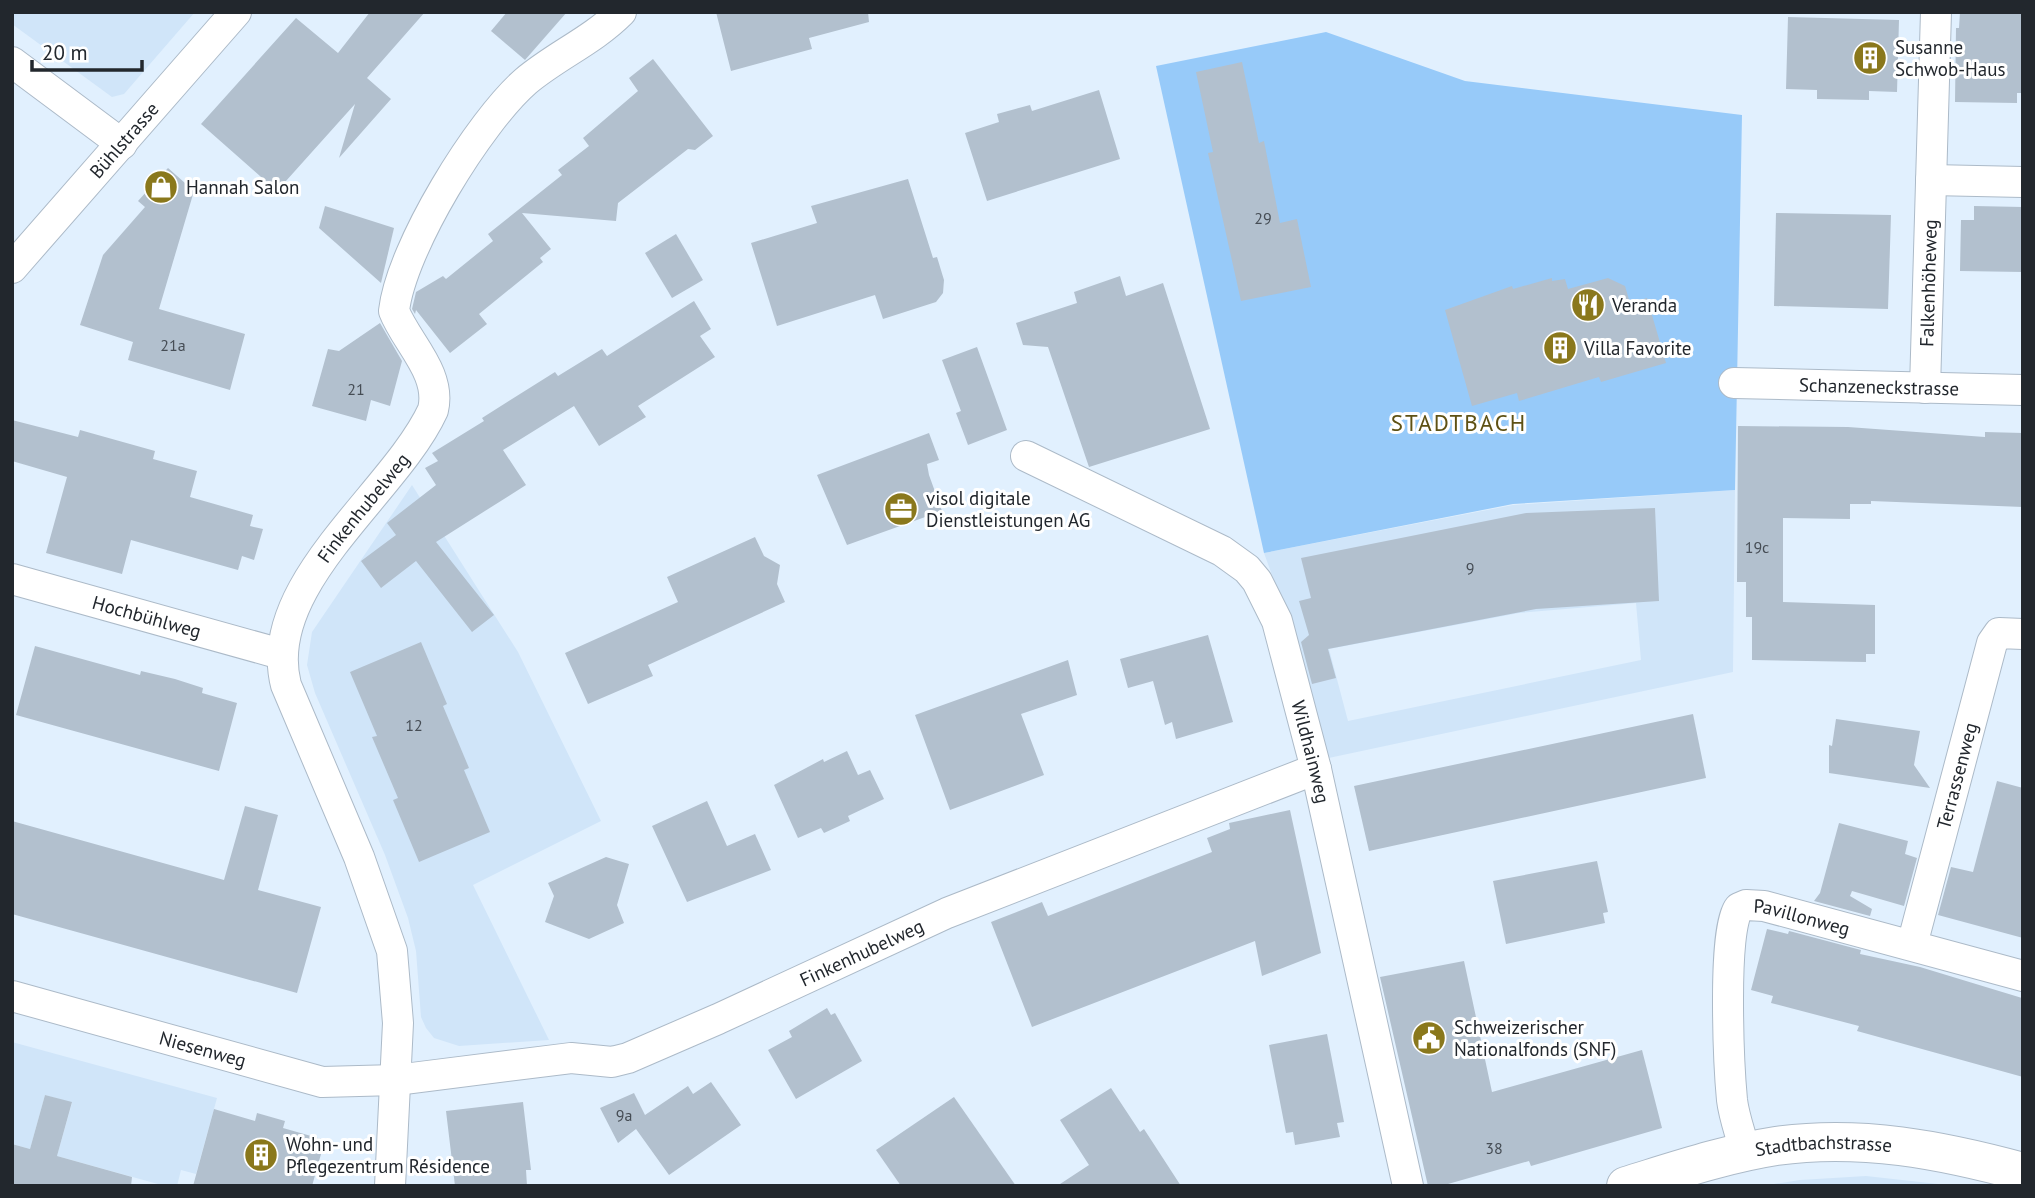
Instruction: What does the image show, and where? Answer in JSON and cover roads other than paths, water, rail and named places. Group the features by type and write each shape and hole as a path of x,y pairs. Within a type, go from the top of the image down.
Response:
{"main road":[{"name":"Stadtbachstrasse","path":"1626,1186 1745,1152 1804,1143 1863,1142 1920,1147 2023,1172"}],"street":[{"name":"Bühlstrasse","path":"12,268 236,12"},
{"name":"Finkenhubelweg","path":"390,1186 396,1080 396,986 385,925 292,702 281,654 289,621 300,597 433,410 435,396 430,375 394,311 420,231 502,104 529,79 593,38 621,12"},
{"name":"Falkenhöheweg","path":"1925,388 1936,12"},
{"path":"12,62 121,144"},
{"path":"1931,180 2023,182"},
{"name":"Schanzeneckstrasse","path":"1734,383 2023,390"},
{"name":"Wildhainweg","path":"1026,456 1222,551 1247,569 1266,595 1277,621 1316,769 1408,1186"},
{"name":"Hochbühlweg","path":"12,579 281,654"},
{"name":"Terrassenweg","path":"1912,945 1992,643 1999,634 2023,634"},
{"name":"Finkenhubelweg","path":"396,1080 571,1058 612,1062 628,1058 947,914 1316,769"},
{"name":"Pavillonweg","path":"1745,1152 1732,1100 1728,998 1735,913 1739,908 1755,904 2023,975"},
{"name":"Niesenweg","path":"12,996 322,1082 396,1080"}],"place":[{"name":"Susanne Schwob-Haus","path":"1870,58"},
{"name":"Hannah Salon","path":"161,187"},
{"name":"Veranda","path":"1588,305"},
{"name":"Villa Favorite","path":"1560,348"},
{"name":"visol digitale Dienstleistungen AG","path":"901,509"},
{"name":"Schweizerischer Nationalfonds (SNF)","path":"1429,1038"},
{"name":"Wohn- und Pflegezentrum Résidence","path":"261,1155"}],"district":[{"name":"STADTBACH","path":"1459,423"}]}
